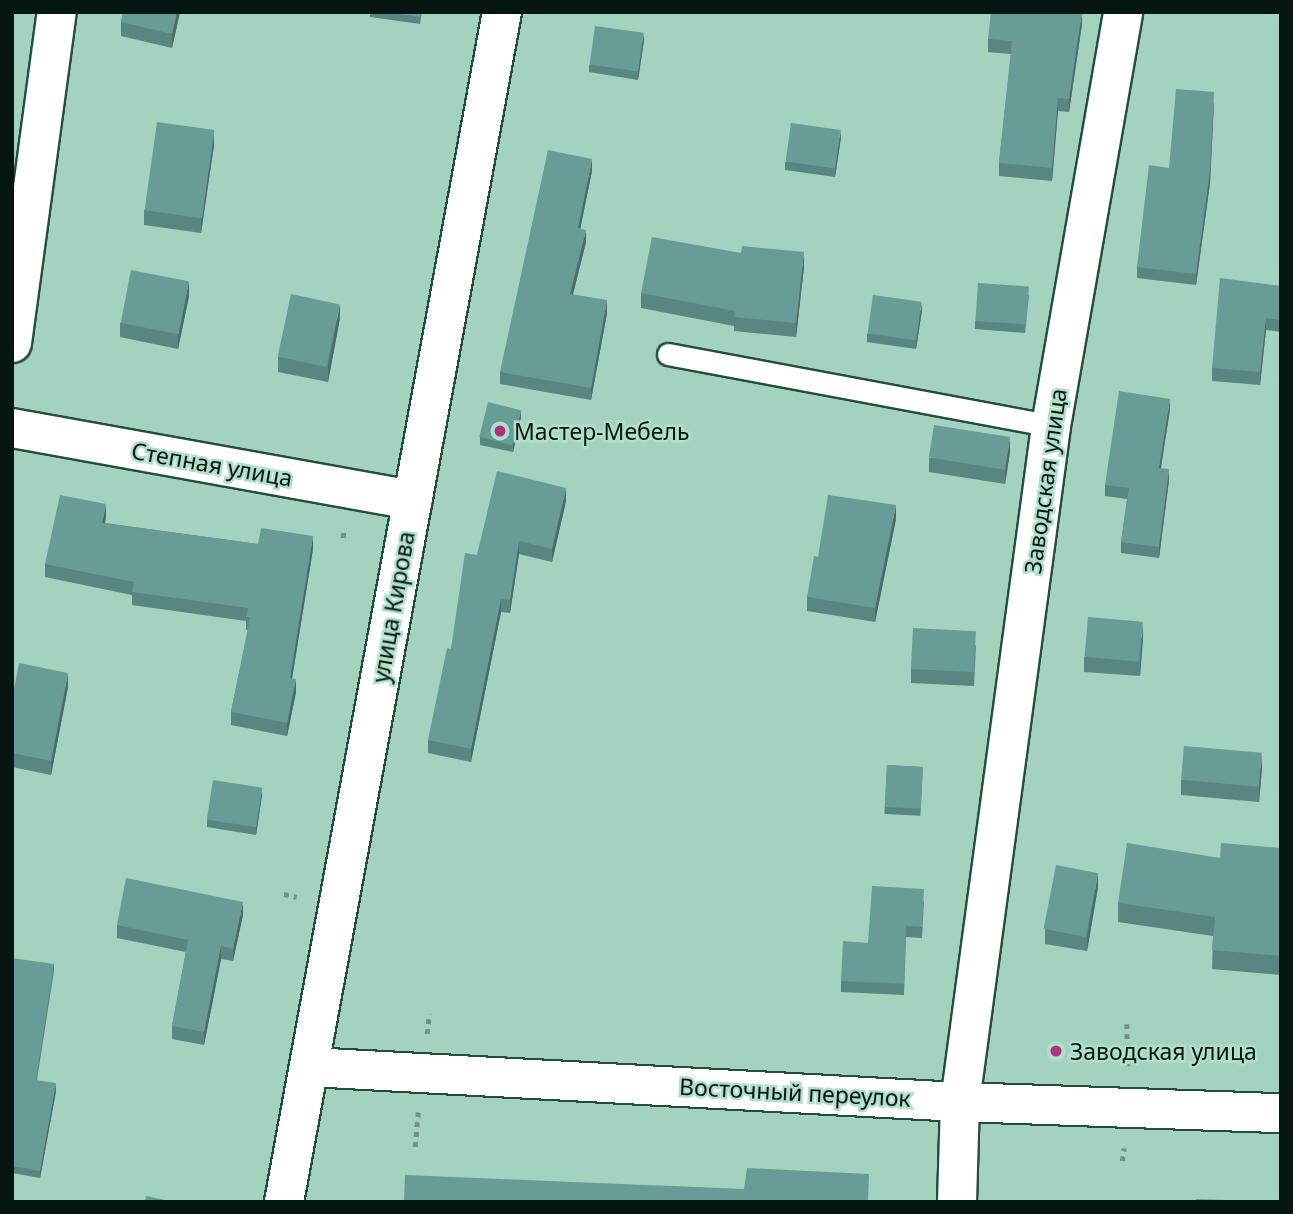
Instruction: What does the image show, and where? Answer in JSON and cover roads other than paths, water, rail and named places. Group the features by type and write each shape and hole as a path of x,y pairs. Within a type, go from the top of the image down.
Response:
{"street":[{"path":"12,342 57,12"},
{"name":"улица Кирова","path":"284,1202 502,12"},
{"name":"Заводская улица","path":"957,1202 960,1102 1051,426 1123,12"},
{"name":"Степная улица","path":"12,428 413,500"},
{"name":"Восточный переулок","path":"309,1067 960,1102 1281,1113"}],"lane":[{"path":"668,354 1051,426"}],"place":[{"name":"Мастер-Мебель","path":"500,431"},
{"name":"Заводская улица","path":"1056,1051"}]}
